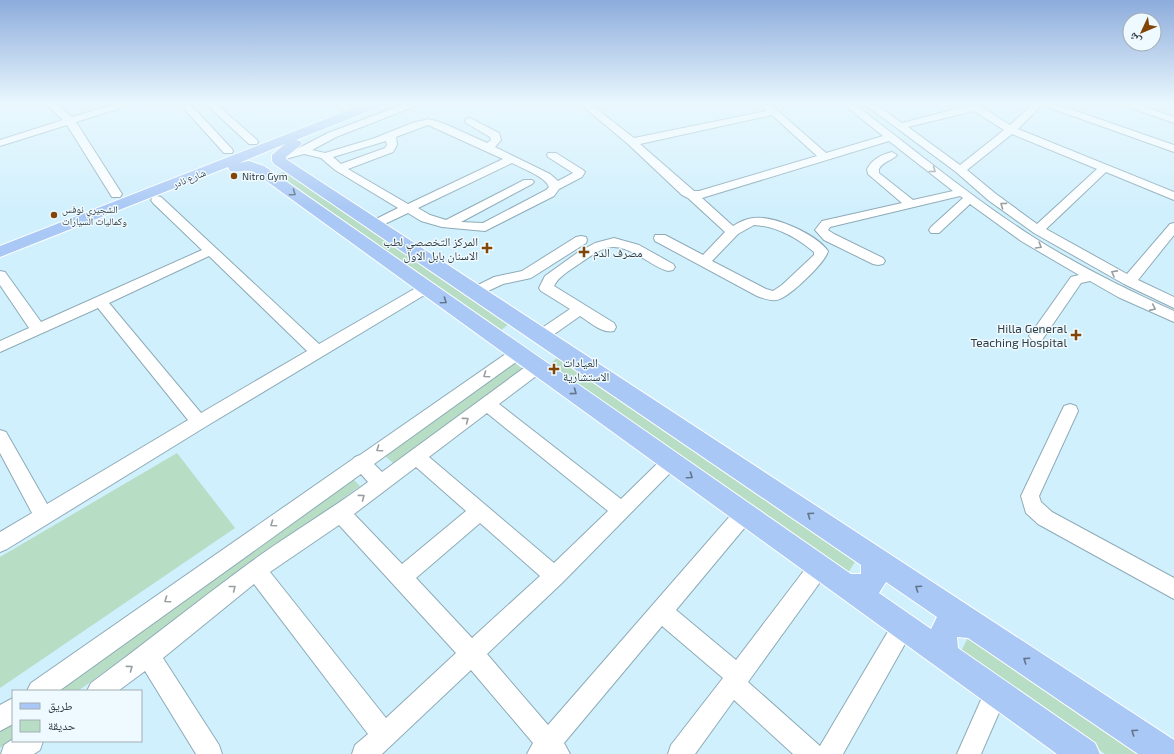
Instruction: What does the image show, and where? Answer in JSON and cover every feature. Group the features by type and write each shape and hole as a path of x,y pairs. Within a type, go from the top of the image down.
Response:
{"main road":[{"name":"شارع نادر","path":"0,240 116,194 227,162 252,142 262,138"},
{"name":"شارع نادر","path":"0,252 288,138"},
{"path":"227,162 255,167 286,159 305,138"},
{"path":"286,159 426,288 1084,754"},
{"path":"0,264 157,200 227,162 286,159 374,225 1166,754"},
{"path":"849,587 864,588 872,582 876,571 873,558"},
{"path":"945,655 942,639 946,628 954,623 960,622 973,625"}],"street":[{"path":"0,144 17,138"},
{"path":"81,138 116,194"},
{"path":"210,138 227,162"},
{"path":"248,138 252,142"},
{"path":"286,159 326,138"},
{"path":"325,156 380,138"},
{"path":"339,168 389,150 392,145 391,138"},
{"path":"468,138 546,176 553,181 555,187"},
{"path":"489,148 496,140 496,138"},
{"path":"627,138 686,192 692,195 733,232"},
{"path":"632,142 650,138"},
{"path":"803,138 824,157"},
{"path":"960,170 1001,138"},
{"path":"1031,138 1174,196"},
{"path":"1144,138 1174,149"},
{"path":"692,195 700,194 824,157 895,140 913,144 919,140 960,170 992,197 1038,230 1129,281 1174,303"},
{"path":"895,140 1026,238 1123,294 1174,317"},
{"path":"913,154 914,152 920,150 936,152"},
{"path":"286,159 308,151 325,156 339,168 400,205 409,208 428,219 448,224 485,227 550,193 555,187 578,175 579,172 552,155"},
{"path":"892,155 877,162 873,169 874,174 911,204"},
{"path":"374,225 512,159"},
{"path":"1038,230 1104,168"},
{"path":"448,224 528,182"},
{"path":"878,261 829,237 821,230 826,224 911,204 967,195"},
{"path":"935,230 967,195"},
{"path":"157,200 318,352"},
{"path":"660,238 704,262 762,293 776,296 787,288 820,256 821,251 811,242 775,224 760,221 746,223 733,232 704,262"},
{"path":"1129,281 1174,227"},
{"path":"475,292 499,280 526,275 581,240"},
{"path":"608,327 546,288 550,279 601,244 614,242 632,248 668,266"},
{"path":"0,347 210,251"},
{"path":"0,275 38,330"},
{"path":"1037,336 1076,280 1090,276"},
{"path":"0,543 199,422 426,288"},
{"path":"100,301 199,422"},
{"path":"541,336 580,309"},
{"path":"40,690 361,462 518,353"},
{"path":"100,690 148,655 256,570 340,513 538,366"},
{"path":"487,404 621,510"},
{"path":"1070,411 1030,496 1033,507 1045,518 1174,588"},
{"path":"0,437 44,516"},
{"path":"417,457 555,576"},
{"path":"361,462 380,483"},
{"path":"364,754 555,576 670,462"},
{"path":"402,577 480,511"},
{"path":"340,513 402,577 471,654 548,750 661,611 744,514"},
{"path":"680,754 736,681 819,567"},
{"path":"256,570 384,735"},
{"path":"661,611 736,681 827,753 904,626"},
{"path":"148,655 206,752"},
{"path":"968,754 996,692"},
{"path":"0,719 12,711"},
{"path":"13,754 30,742"}],"green space":[{"path":"288,170 510,323 500,331 278,174"},
{"path":"558,357 855,562 846,576 549,365"},
{"path":"513,362 523,369 394,464 383,454"},
{"path":"177,453 235,528 0,688 0,557"},
{"path":"351,477 360,486 79,690 53,690"},
{"path":"969,636 1138,754 1105,754 961,651"},
{"path":"12,720 12,740 0,748 0,728"}],"place":[{"name":"Nitro Gym","path":"234,176"},
{"name":"الشجيري نوفس وكماليات السيارات","path":"54,215"},
{"name":"المركز التخصصي لطب الاسنان بابل الاول","path":"487,248"},
{"name":"مصرف الدم","path":"584,252"},
{"name":"Hilla General Teaching Hospital","path":"1076,335"},
{"name":"العيادات الاستشارية","path":"554,369"}]}
